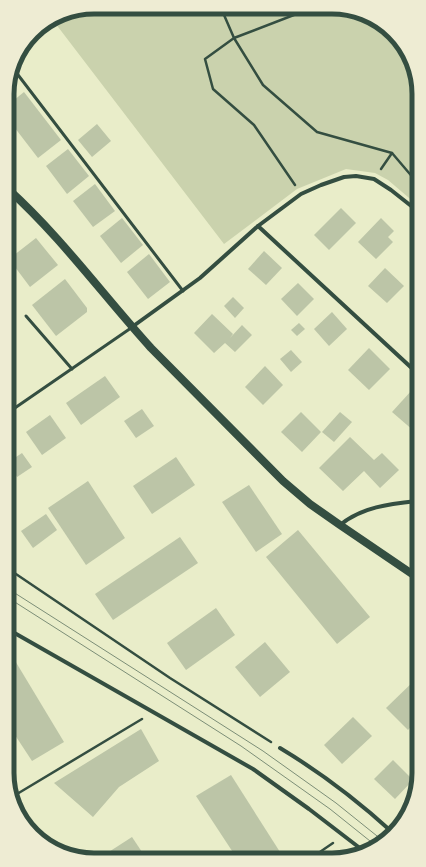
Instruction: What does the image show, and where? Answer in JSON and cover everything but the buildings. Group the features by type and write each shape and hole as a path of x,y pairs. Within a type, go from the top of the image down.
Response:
{"main road":[{"path":"14,194 59,240 132,327 201,400 283,481 310,504 412,574"}],"street":[{"path":"132,327 200,278 258,226 301,194 321,185 344,177 356,176 374,179 412,207"},
{"path":"258,226 412,368"},
{"path":"340,525 348,518 374,507 412,502"},
{"path":"14,635 253,769 345,835 360,848"},
{"path":"280,748 308,765 389,829"}],"lane":[{"path":"17,73 183,291"},
{"path":"26,316 72,369"},
{"path":"14,409 132,327"}],"path":[{"path":"224,14 234,38 262,85 316,132 392,153 412,176"},
{"path":"296,14 234,38 205,59 213,89 254,125 301,194"},
{"path":"374,179 392,153"},
{"path":"14,573 170,678 280,748"},
{"path":"17,793 104,743 154,712"},
{"path":"318,853 345,835"}],"green space":[{"path":"88,14 338,14 358,18 377,27 399,49 408,68 412,94 412,200 388,180 375,173 346,169 297,189 224,244 56,24 68,18"}],"tram line":[{"path":"14,593 263,751 336,803 379,838"},
{"path":"14,602 241,746 330,809 372,843"}]}
